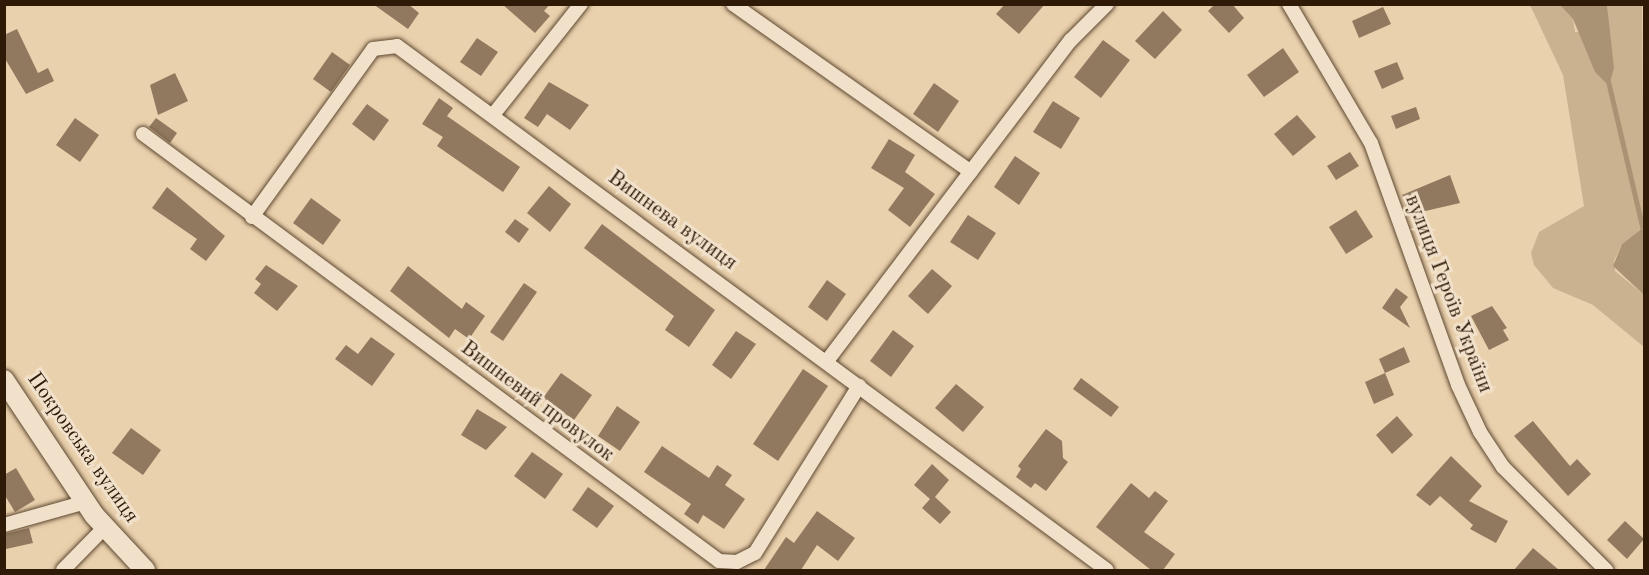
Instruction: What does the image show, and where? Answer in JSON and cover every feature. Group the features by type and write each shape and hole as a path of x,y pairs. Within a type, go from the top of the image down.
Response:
{"street":[{"path":"493,115 581,4"},
{"path":"733,4 971,172"},
{"path":"827,361 1071,40 1107,4"},
{"name":"вулиця Героїв України","path":"1289,4 1371,142 1458,385 1480,432 1503,467 1606,570"},
{"name":"Вишнева вулиця","path":"252,217 373,49 396,46 827,361 1107,570"},
{"name":"Вишневий провулок","path":"143,134 719,561 737,562 755,553 859,386"},
{"name":"Покровська вулиця","path":"4,380 86,502 105,527 145,570"},
{"path":"4,525 86,502"},
{"path":"63,570 105,527"}],"shaded area":[{"path":"1530,5 1560,5 1573,19 1575,32 1609,33 1607,5 1642,5 1644,227 1622,244 1614,261 1615,271 1644,295 1644,347 1593,305 1553,288 1534,265 1531,253 1539,232 1584,206 1563,75"},
{"path":"1560,5 1607,5 1614,68 1609,86 1595,72 1573,19"},
{"path":"1644,227 1644,295 1613,266 1622,244"}],"building":[{"path":"373,4 408,4 419,13 408,29"},
{"path":"502,4 550,4 544,11 550,16 535,33"},
{"path":"1005,4 1045,4 1019,34 996,14"},
{"path":"1215,4 1232,4 1244,18 1229,33 1208,11"},
{"path":"1383,7 1391,24 1359,38 1352,21"},
{"path":"1163,11 1182,30 1155,59 1135,41"},
{"path":"17,29 38,73 48,68 54,81 26,94 4,57 4,35"},
{"path":"477,38 498,52 481,76 460,62"},
{"path":"1103,40 1130,60 1101,98 1074,77"},
{"path":"1283,48 1299,72 1264,97 1247,75"},
{"path":"332,52 350,65 331,92 313,79"},
{"path":"1397,62 1404,79 1382,89 1374,71"},
{"path":"175,73 188,101 158,115 150,85"},
{"path":"549,82 589,105 570,130 547,114 538,127 524,118"},
{"path":"934,83 959,101 938,132 913,114"},
{"path":"439,98 453,108 447,116 520,167 503,192 437,146 443,137 422,124"},
{"path":"1053,101 1080,118 1061,149 1033,132"},
{"path":"367,104 389,120 374,141 352,124"},
{"path":"1416,107 1420,119 1396,129 1391,116"},
{"path":"1297,115 1316,137 1293,156 1274,134"},
{"path":"75,118 99,135 80,162 56,145"},
{"path":"156,118 177,133 170,143 149,127"},
{"path":"889,139 915,155 905,172 935,194 910,227 888,210 904,188 871,168"},
{"path":"1350,152 1359,166 1336,180 1327,166"},
{"path":"1015,156 1040,173 1019,205 994,187"},
{"path":"1450,175 1460,203 1408,215 1402,195"},
{"path":"549,186 571,204 550,232 527,213"},
{"path":"167,187 225,236 206,261 190,249 197,239 152,208"},
{"path":"311,198 341,220 323,245 293,223"},
{"path":"1356,210 1373,237 1346,254 1329,227"},
{"path":"968,215 996,233 978,260 950,242"},
{"path":"515,219 529,229 519,243 505,232"},
{"path":"602,224 715,310 689,347 665,330 674,316 584,248"},
{"path":"266,265 298,286 277,311 254,293 261,284 255,279"},
{"path":"408,266 462,309 466,302 485,316 469,339 455,329 449,338 390,291"},
{"path":"932,269 952,286 928,314 908,296"},
{"path":"827,280 846,294 827,321 808,307"},
{"path":"524,283 537,292 503,341 490,332"},
{"path":"1396,288 1408,297 1400,307 1410,328 1382,308"},
{"path":"1492,306 1507,328 1503,330 1509,340 1489,350 1471,316"},
{"path":"893,330 914,346 891,377 870,361"},
{"path":"736,331 756,344 731,379 712,365"},
{"path":"371,337 395,354 372,386 335,359 346,345 358,354"},
{"path":"1404,347 1410,362 1385,373 1379,359"},
{"path":"803,369 828,386 778,461 753,444"},
{"path":"561,373 592,395 574,420 543,398"},
{"path":"1385,373 1394,395 1374,404 1365,382"},
{"path":"1081,378 1119,407 1111,417 1073,389"},
{"path":"956,384 984,407 963,432 935,408"},
{"path":"617,406 640,422 620,451 598,436"},
{"path":"477,409 507,427 486,450 461,435"},
{"path":"1397,416 1413,435 1392,454 1376,435"},
{"path":"1533,421 1570,466 1577,459 1591,474 1568,496 1514,436"},
{"path":"131,428 161,450 143,475 112,453"},
{"path":"1046,429 1062,441 1063,458 1068,462 1046,491 1035,483 1031,488 1016,477 1021,469 1018,466"},
{"path":"662,446 709,478 717,465 732,475 725,485 745,499 724,529 703,515 698,524 684,514 691,504 644,472"},
{"path":"532,452 563,474 545,499 514,476"},
{"path":"1451,456 1482,486 1469,501 1508,521 1496,543 1470,529 1473,525 1440,496 1430,506 1416,495"},
{"path":"932,464 949,480 935,497 951,512 940,524 922,508 930,499 914,485"},
{"path":"16,468 35,500 15,512 4,494 4,475"},
{"path":"1131,483 1149,498 1155,491 1168,501 1144,532 1175,554 1163,570 1151,570 1096,527"},
{"path":"588,487 614,506 597,528 572,510"},
{"path":"817,511 855,538 838,561 817,545 801,570 764,570 786,537 794,543"},
{"path":"1625,521 1644,539 1627,559 1607,540"},
{"path":"29,528 33,543 6,549 4,534"},
{"path":"1533,548 1559,570 1514,570"}],"waterway":[{"path":"1608,81 1644,234"}]}
